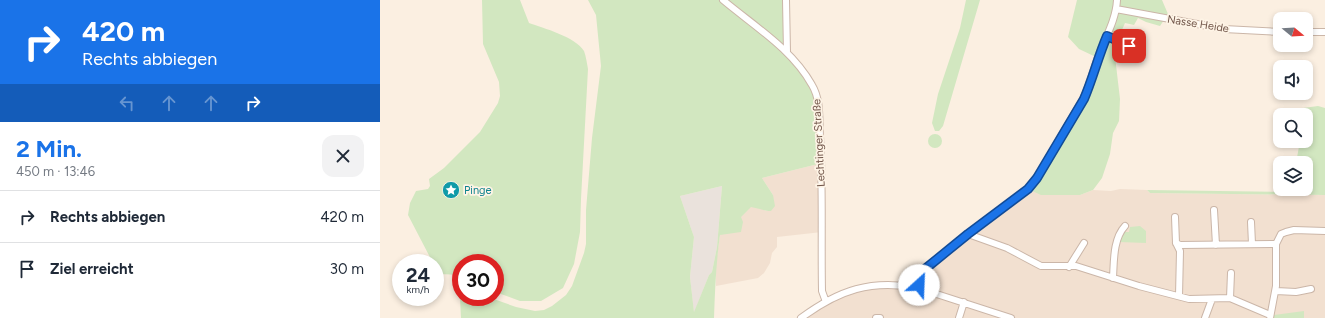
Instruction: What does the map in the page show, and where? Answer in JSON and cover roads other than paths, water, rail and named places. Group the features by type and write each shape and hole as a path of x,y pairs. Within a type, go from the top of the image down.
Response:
{"street":[{"name":"Lechtinger Straße","path":"723,0 787,52 813,86 817,96 822,164 822,291 826,302"},
{"path":"786,0 787,52"},
{"path":"918,288 925,269 968,234 1028,189 1037,178 1084,99 1116,9 1117,0"},
{"name":"Nasse Heide","path":"1116,9 1224,29 1273,32"},
{"path":"1313,32 1325,32"},
{"path":"1107,36 1140,52"},
{"path":"1214,210 1216,245"},
{"path":"1175,218 1176,244 1180,251 1179,296"},
{"path":"1251,222 1252,244"},
{"path":"1113,278 1116,242 1120,231 1125,226"},
{"path":"968,234 1007,248 1041,266 1076,266 1189,299 1230,298 1270,317 1276,291 1276,244 1281,234 1294,230 1325,231"},
{"path":"1069,267 1084,242"},
{"path":"1176,244 1180,246 1276,244"},
{"path":"1230,298 1231,273"},
{"path":"801,318 838,295 862,287 888,284 918,288 1011,318"},
{"path":"1276,291 1296,292 1311,289"},
{"path":"1205,318 1212,299"},
{"path":"959,318 964,302"}],"place":[{"name":"Pinge","path":"451,190"}]}
